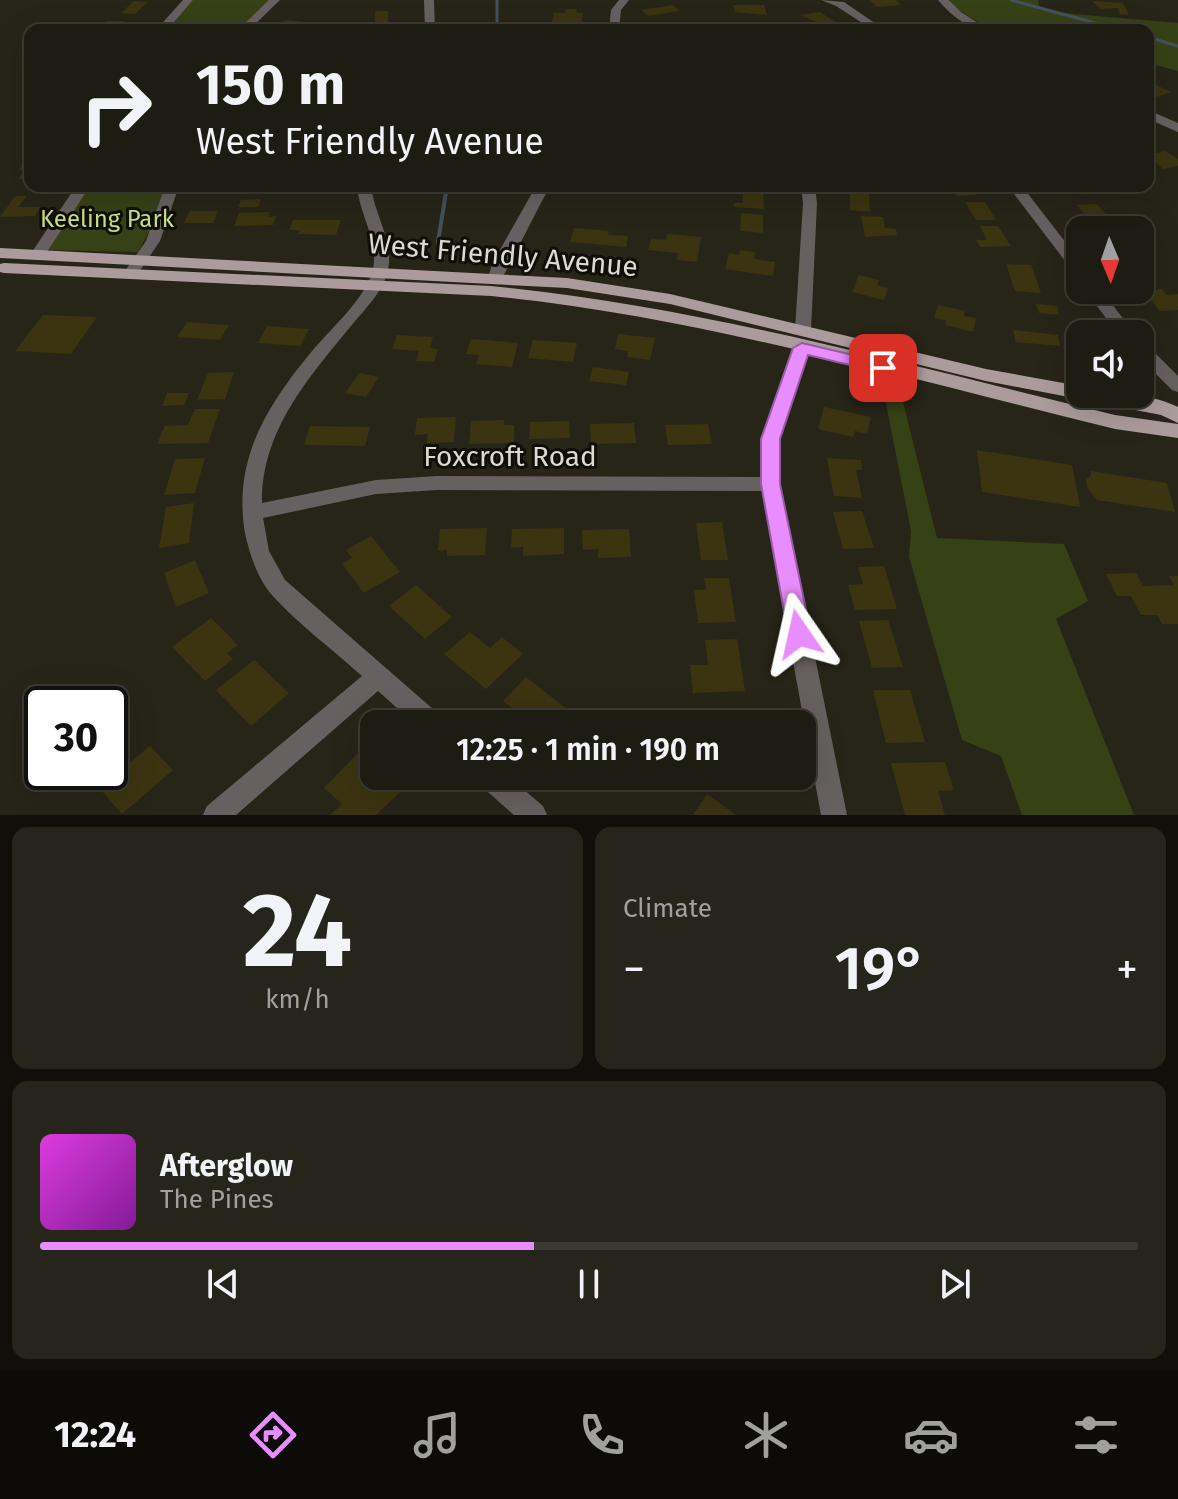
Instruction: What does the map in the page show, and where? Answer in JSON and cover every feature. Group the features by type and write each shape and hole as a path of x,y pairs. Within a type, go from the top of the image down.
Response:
{"main road":[{"name":"West Friendly Avenue","path":"0,253 135,268"},
{"name":"West Friendly Avenue","path":"0,268 135,268 378,278 563,298 802,339 1167,409 1178,416"},
{"name":"West Friendly Avenue","path":"378,278 448,274 623,291 1115,422 1178,431"}],"street":[{"path":"166,24 188,0"},
{"path":"249,24 275,0"},
{"path":"429,0 430,24"},
{"path":"615,24 616,10 624,0"},
{"path":"826,0 840,4 871,24"},
{"path":"943,0 957,14 974,24"},
{"path":"1154,117 1178,128"},
{"path":"38,255 79,192"},
{"path":"135,268 153,241 170,192"},
{"path":"365,192 367,207 383,249 378,278 285,400 263,439 252,477 252,513 259,551 277,586 417,710"},
{"path":"496,277 501,262 540,192"},
{"path":"809,192 802,339 771,439 770,484 834,815"},
{"path":"1020,192 1066,253"},
{"path":"1104,304 1116,320"},
{"path":"1154,362 1178,386"},
{"name":"Foxcroft Road","path":"252,513 376,487 422,484 770,484"},
{"path":"216,815 379,676"},
{"path":"505,790 534,815"}],"green space":[{"path":"193,0 272,0 246,24 171,24"},
{"path":"950,0 1038,0 1039,7 1062,13 1178,23 1178,71 1154,65 1154,24 981,24 957,9"},
{"name":"Keeling Park","path":"83,192 165,192 159,213 138,252 48,250"},
{"path":"881,378 898,382 937,538 1064,544 1088,601 1056,619 1134,815 1022,815 1001,756 962,740 909,557 911,531"}],"building":[{"path":"870,0 896,0 901,5 877,7"},
{"path":"134,1 148,2 135,14 121,13"},
{"path":"1092,1 1123,3 1129,15 1120,14 1117,8 1101,9"},
{"path":"673,5 680,11 648,16 641,10"},
{"path":"733,5 764,5 767,15 735,12"},
{"path":"566,9 577,9 576,13 583,13 581,24 551,24 554,13 565,13"},
{"path":"375,11 388,11 388,22 375,23"},
{"path":"820,12 837,23 821,24 800,15"},
{"path":"285,20 303,22 301,24 281,24"},
{"path":"107,21 124,21 122,24 105,24"},
{"path":"1154,84 1171,92 1154,95"},
{"path":"1165,151 1178,159 1178,166 1163,169 1154,161 1154,154"},
{"path":"743,192 763,192 764,209 734,207 734,203 743,203"},
{"path":"850,192 869,194 870,212 850,210"},
{"path":"954,192 974,192 976,195 957,196"},
{"path":"15,196 27,196 18,207 41,207 35,216 0,217"},
{"path":"261,199 258,207 238,207 241,200"},
{"path":"965,202 985,202 996,220 976,220"},
{"path":"1097,204 1108,216 1086,216 1077,205"},
{"path":"190,211 218,211 213,223 184,223"},
{"path":"270,212 268,217 276,216 273,225 234,226 239,213"},
{"path":"741,213 763,215 763,233 740,231"},
{"path":"861,216 883,217 885,228 896,229 897,235 865,237"},
{"path":"293,220 341,220 336,235 298,234 300,230 289,230"},
{"path":"980,226 998,226 1011,246 980,247 976,240 987,240"},
{"path":"574,228 628,236 626,247 570,242"},
{"path":"667,234 701,237 697,262 677,260 678,253 648,250 651,239 666,240"},
{"path":"740,250 755,252 754,259 775,262 773,276 725,269 729,253 739,255"},
{"path":"1006,264 1031,265 1041,293 1015,291"},
{"path":"859,275 879,280 877,285 888,288 884,300 852,292"},
{"path":"1154,289 1162,289 1167,295 1178,294 1178,310 1160,311 1154,304"},
{"path":"1036,304 1057,306 1059,315 1039,313"},
{"path":"938,305 965,311 964,316 976,318 973,332 945,325 946,320 934,318"},
{"path":"43,315 97,317 71,354 15,351"},
{"path":"187,322 229,325 220,340 177,337"},
{"path":"267,326 309,329 300,346 258,343"},
{"path":"1013,330 1058,335 1060,346 1016,342"},
{"path":"618,334 655,338 650,360 627,357 628,351 615,349"},
{"path":"397,335 433,337 430,348 438,349 434,362 416,361 419,351 392,349"},
{"path":"471,339 518,343 512,367 476,364 479,355 466,354"},
{"path":"533,340 577,343 573,362 528,358"},
{"path":"593,367 629,372 626,385 589,381"},
{"path":"234,372 225,399 197,400 208,373"},
{"path":"359,373 379,377 366,397 345,393"},
{"path":"167,393 189,393 184,405 162,406"},
{"path":"824,407 871,417 867,434 855,431 853,437 818,429"},
{"path":"195,409 220,409 208,443 157,444 165,426 188,425"},
{"path":"456,417 454,442 427,443 428,434 415,435 417,418"},
{"path":"504,420 504,425 514,425 514,443 469,444 471,421"},
{"path":"569,421 570,438 529,439 530,422"},
{"path":"634,423 636,443 591,444 590,424"},
{"path":"708,424 712,444 668,445 665,425"},
{"path":"310,426 370,427 365,446 304,445"},
{"path":"977,450 1072,465 1080,507 982,492"},
{"path":"205,458 195,493 164,495 175,459"},
{"path":"827,458 861,460 862,470 856,470 862,498 834,496"},
{"path":"1091,471 1167,483 1175,512 1097,500 1087,487 1086,480"},
{"path":"194,503 189,543 159,548 166,507"},
{"path":"862,511 874,548 843,549 833,512"},
{"path":"722,522 728,560 701,560 696,523"},
{"path":"487,528 485,555 447,556 447,550 438,551 440,529"},
{"path":"564,528 564,554 523,556 523,547 511,548 512,529"},
{"path":"629,529 631,557 598,558 598,549 583,550 582,530"},
{"path":"371,536 400,572 364,593 342,564 352,558 346,550"},
{"path":"195,560 209,593 176,607 164,573"},
{"path":"884,566 897,609 855,610 848,585 863,584 858,567"},
{"path":"1136,573 1143,586 1174,585 1169,576 1178,576 1178,624 1162,624 1157,615 1141,615 1131,596 1117,596 1106,574"},
{"path":"704,578 729,578 736,622 698,623 694,590 706,590"},
{"path":"416,585 452,617 425,639 389,606"},
{"path":"211,618 238,645 227,653 233,659 205,681 172,647"},
{"path":"888,620 903,667 872,668 859,621"},
{"path":"470,632 490,648 502,637 523,654 486,689 444,654"},
{"path":"737,639 745,691 693,693 690,665 708,665 705,640"},
{"path":"254,660 289,693 251,726 216,690"},
{"path":"526,677 567,709 514,710 503,701"},
{"path":"873,690 910,690 925,742 886,743"},
{"path":"150,746 173,770 122,814 101,790 128,790 128,764"},
{"path":"359,752 360,790 400,792 376,815 330,815 342,804 324,788"},
{"path":"945,762 954,790 938,791 945,815 905,815 891,763"},
{"path":"707,794 736,815 693,815"}],"waterway":[{"path":"497,0 497,24"},
{"path":"1011,0 1099,24"},
{"path":"1154,39 1178,46"},
{"path":"443,258 438,242 446,192"}],"route":[{"path":"799,634 770,484 771,439 802,348 883,368"}]}
